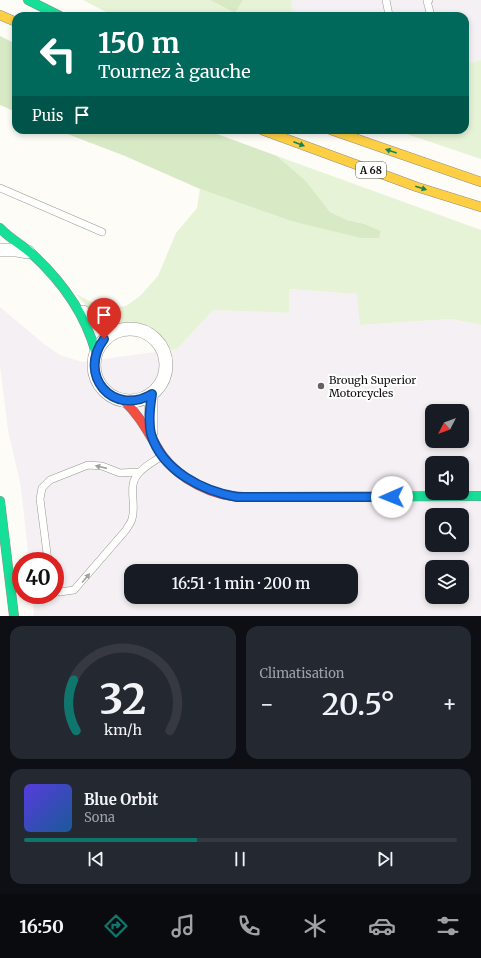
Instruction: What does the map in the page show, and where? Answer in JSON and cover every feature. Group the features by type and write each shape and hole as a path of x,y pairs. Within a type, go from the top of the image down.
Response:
{"main road":[{"path":"28,0 52,12"},
{"path":"0,15 12,20"},
{"name":"A 68","path":"273,134 410,184 481,207"},
{"name":"A 68","path":"343,134 481,182"},
{"path":"0,228 31,253 79,309 89,326 96,353"},
{"path":"123,400 137,411 152,434 163,455 178,472 196,484 217,493 237,497 481,496"},
{"path":"0,501 14,616"}],"street":[{"path":"0,250 17,250 31,253"},
{"path":"79,309 103,327 118,330 136,329 145,332 153,337 164,352 166,370 163,379 152,394 138,400 123,400 108,393 97,379 94,362 96,353 104,339 118,330"},
{"path":"152,394 150,420 152,434"}],"lane":[{"path":"386,0 388,12"},
{"path":"430,0 427,1 430,12"},
{"path":"0,188 102,232"},
{"path":"47,552 40,500 42,488 50,480 88,465 102,466 120,474 139,472 163,455"},
{"path":"64,591 74,590 126,530 132,520 134,508 132,488 139,472"}],"shaded area":[{"path":"290,0 481,0 481,60 469,63 469,12 296,12 292,10"},
{"path":"289,289 358,294 360,325 451,319 481,325 481,616 33,616 33,604 64,604 64,552 28,552 21,487 8,430 0,365 0,307 44,344 60,355 82,362 177,349 213,310 289,313"}],"green space":[{"path":"83,0 210,0 233,12 106,12"},
{"path":"210,0 243,0 236,12"},
{"path":"243,0 291,0 292,10 296,12 236,12"},
{"path":"0,36 12,42 12,110 0,105"},
{"path":"481,60 481,159 407,134 469,134 469,63"},
{"path":"67,134 217,134 277,156 306,181 330,212 347,220 365,224 381,231 379,238 361,238 291,221 200,189 125,156"},
{"path":"277,156 481,230 481,325 451,319 360,325 357,294 289,289 289,313 213,310 177,349 171,350 163,337 139,323 116,323 106,321 94,315 76,294 89,301 110,308 126,306 140,296 158,276 176,233 197,208 200,189 291,221 379,238 381,231 365,224 347,220 330,212 306,181"}],"traffic: fast":[{"path":"28,0 52,12"},
{"path":"0,228 31,253 62,286 71,298 86,324 96,353"},
{"path":"244,497 481,496"},
{"path":"0,501 14,616"}],"traffic: slow":[{"path":"0,15 12,20"},
{"path":"273,134 417,187 481,207"},
{"path":"343,134 481,182"}],"traffic: jam":[{"path":"123,400 140,419 162,455 178,472 198,485 210,490 221,494 244,497"}],"place":[{"name":"Brough Superior Motorcycles","path":"321,386"}],"route":[{"path":"104,339 99,346 94,362 94,370 101,386 108,393 123,400 138,400 152,394 150,404 150,420 152,434 163,455 178,472 196,484 217,493 237,497 392,497"}]}
